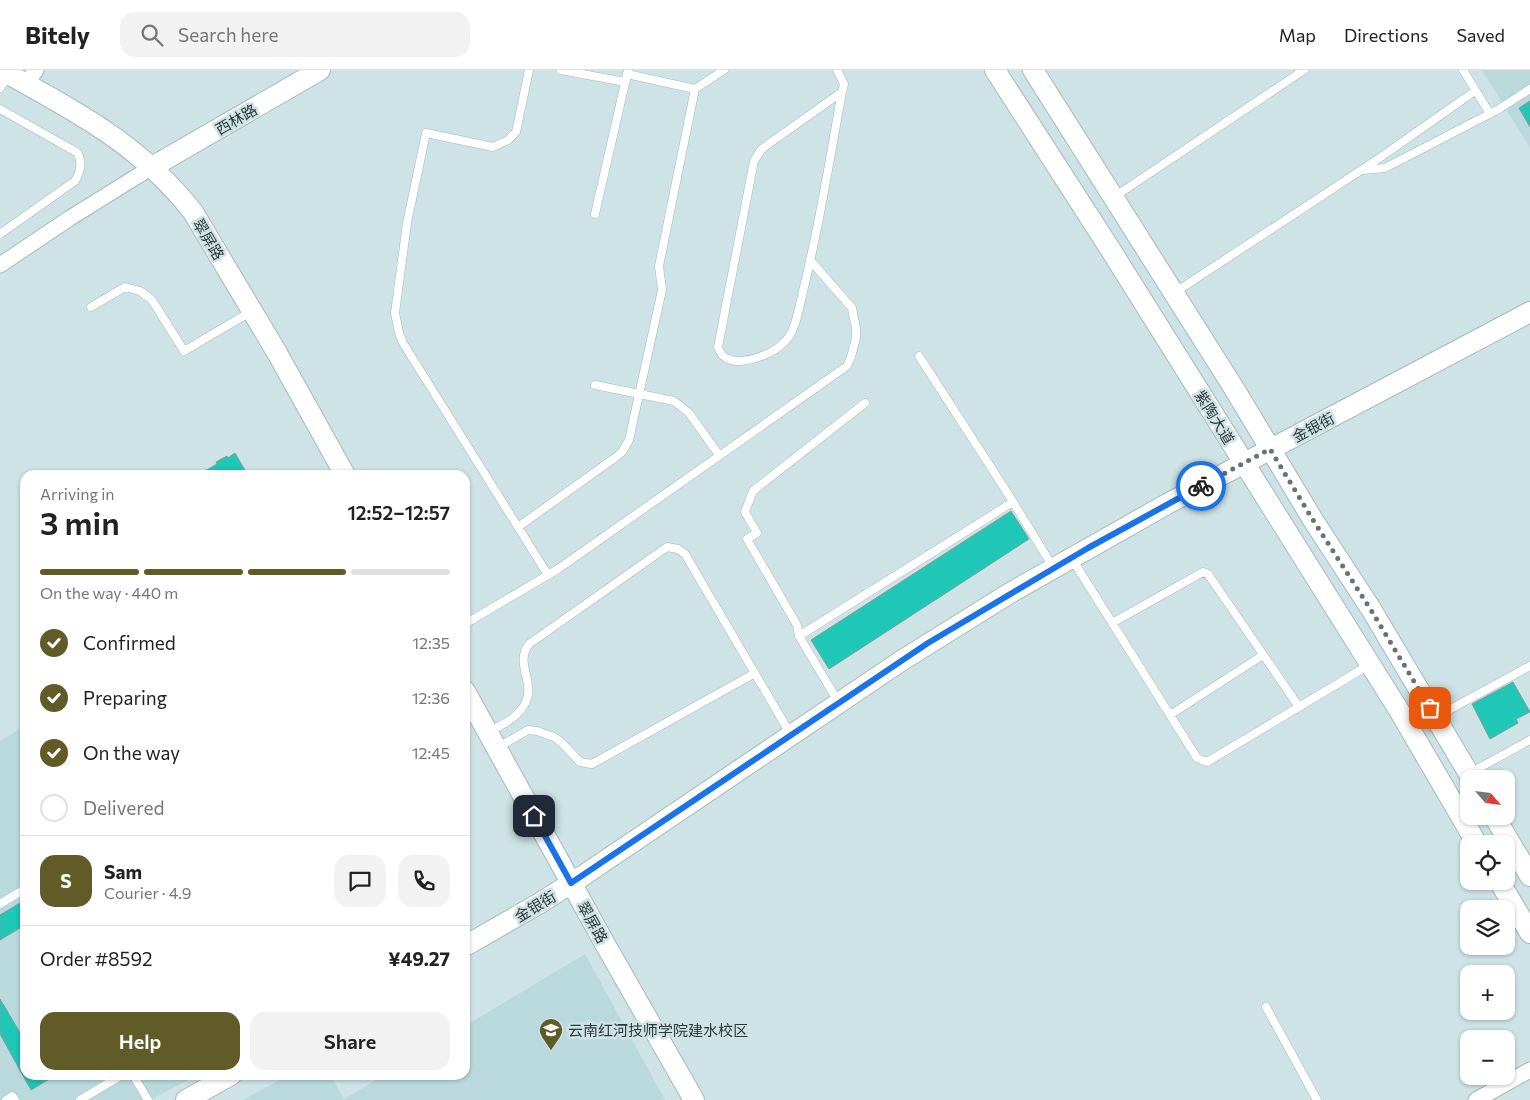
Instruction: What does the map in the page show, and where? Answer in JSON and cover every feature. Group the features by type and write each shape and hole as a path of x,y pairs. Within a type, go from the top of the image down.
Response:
{"street":[{"name":"西林路","path":"152,167 320,70"},
{"name":"紫陶大道","path":"995,70 1400,712 1472,835"},
{"name":"紫陶大道","path":"1033,70 1371,610 1467,770"},
{"name":"翠屏路","path":"14,77 97,124 119,139 178,192 194,212 252,310 342,470"},
{"path":"0,265 70,218 152,167"},
{"name":"金银街","path":"470,943 524,913 571,883 928,643 1053,568 1270,449 1530,312"},
{"name":"翠屏路","path":"470,704 694,1100"},
{"path":"1499,825 1530,876"},
{"path":"1504,890 1530,933"},
{"path":"1476,1100 1530,1070"},
{"path":"186,1100 222,1080"}],"lane":[{"path":"529,70 516,132 508,140 493,147 426,133 407,223 395,313 403,343 548,575"},
{"path":"561,70 626,76 695,89 724,70"},
{"path":"837,70 844,84 810,260 793,329 786,340 765,356 734,362 722,356 718,347 754,161 761,150 767,145 842,92"},
{"path":"1114,197 1304,70"},
{"path":"1463,70 1490,114"},
{"path":"596,214 626,76"},
{"path":"518,527 622,452 629,440 662,290 660,266 695,89"},
{"path":"1360,170 1385,168 1490,114 1530,89"},
{"path":"1174,293 1360,170 1475,91"},
{"path":"0,109 78,153 81,166 80,173 75,181 0,234"},
{"path":"470,621 548,575 847,366 856,338 852,308 810,260"},
{"path":"90,307 124,287 140,291 152,300 184,352 252,310"},
{"path":"919,356 1053,568"},
{"path":"595,385 674,401 689,413 720,455"},
{"path":"839,703 799,636 797,625 747,539 757,533 745,512 753,491 865,404"},
{"path":"799,636 1013,502"},
{"path":"492,740 523,706 529,688 523,657 529,644 667,547 678,549 685,554 791,735"},
{"path":"1071,558 1197,758 1207,762 1369,665"},
{"path":"1112,623 1203,572 1208,574 1299,707"},
{"path":"1170,715 1263,655"},
{"path":"1436,717 1530,666"},
{"path":"492,740 528,730 537,731 554,736 580,762 592,764 755,673"},
{"path":"1481,770 1530,740"},
{"path":"0,904 20,892"},
{"path":"1266,1006 1317,1100"},
{"path":"80,1100 114,1080"},
{"path":"136,1080 148,1100"},
{"path":"6,1100 12,1096 15,1100"}],"shaded area":[{"path":"1482,70 1530,70 1530,148"},
{"path":"20,729 20,1080 188,1080 150,1100 0,1100 0,741"},
{"name":"云南红河技师学院建水校区","path":"585,954 665,1100 243,1100 279,1080 333,1080 344,1099 376,1080 470,1080 470,1023"}],"building":[{"path":"1530,101 1530,127 1519,108"},
{"path":"235,453 245,470 207,470 217,464 216,462 227,456 228,458"},
{"path":"1011,511 1029,539 829,669 811,640"},
{"path":"1513,682 1530,712 1516,719 1518,723 1490,739 1472,704"},
{"path":"20,903 20,928 0,940 0,915"},
{"path":"0,999 20,1033 20,1070 0,1034"},
{"path":"25,1080 48,1080 31,1090"}],"way so far":[{"path":"1201,486 1270,449 1430,708"}],"place":[{"name":"云南红河技师学院建水校区","path":"551,1051"}],"route":[{"path":"534,816 571,883 901,660 1010,593 1201,486"}]}
